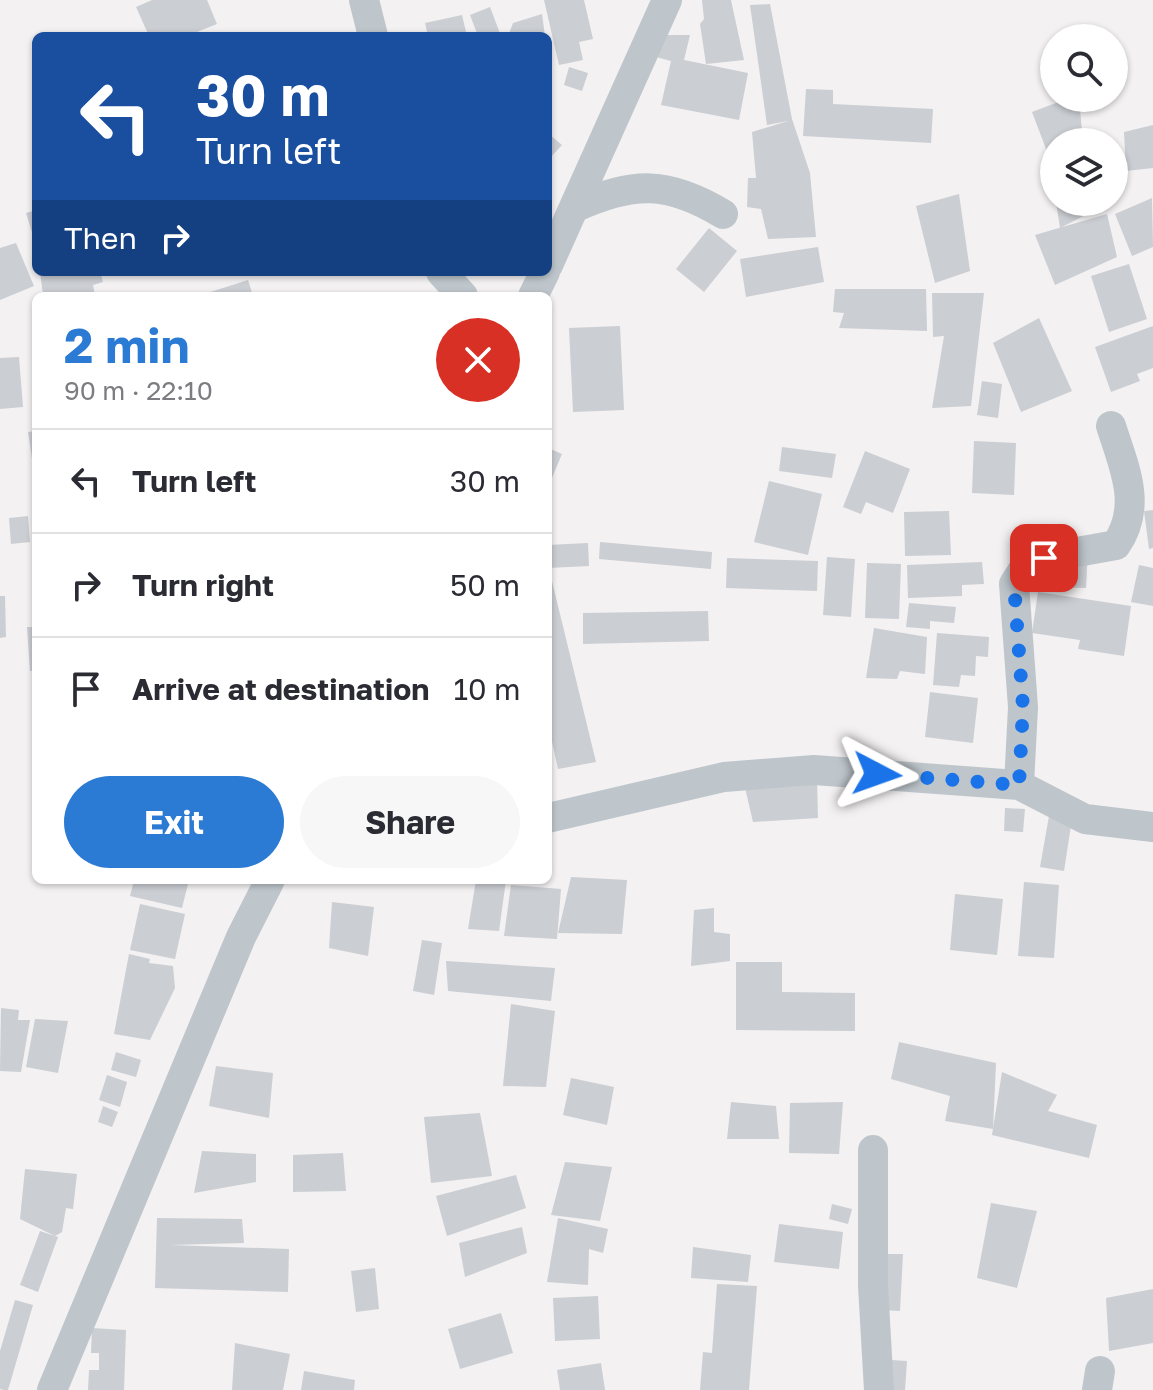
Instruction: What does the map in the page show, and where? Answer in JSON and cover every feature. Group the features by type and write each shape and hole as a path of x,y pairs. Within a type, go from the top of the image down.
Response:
{"street":[{"path":"364,0 372,32"},
{"path":"552,257 667,0"},
{"path":"576,207 609,192 638,186 666,188 699,200 723,214"},
{"path":"445,276 459,292"},
{"path":"1019,785 1023,707 1014,584 1025,567 1044,558 1116,545 1130,525 1129,482 1111,426"},
{"path":"552,817 724,777 779,771 877,774 1019,785 1085,819 1153,827"},
{"path":"52,1390 241,937 268,884"},
{"path":"873,1150 873,1286 879,1390"}],"building":[{"path":"152,0 207,0 217,24 197,32 147,32 136,7"},
{"path":"544,0 584,0 593,39 579,42 583,60 559,65"},
{"path":"702,0 731,0 744,60 706,64 700,24 704,19"},
{"path":"770,4 792,119 810,173 816,237 768,239 761,209 747,207 748,178 756,178 752,132 788,121 767,125 750,5"},
{"path":"490,7 499,32 476,32 470,15"},
{"path":"542,14 544,32 510,32 513,23"},
{"path":"462,15 466,32 427,32 425,23"},
{"path":"663,35 690,35 684,60 748,73 739,120 661,105 671,61 656,57"},
{"path":"569,67 588,73 582,91 564,85"},
{"path":"806,89 833,90 833,104 933,109 931,143 803,136"},
{"path":"1040,109 1040,112 1080,112 1082,128 1040,128 1040,133 1032,112"},
{"path":"1153,125 1153,168 1128,171 1128,131"},
{"path":"552,137 562,145 552,156"},
{"path":"959,194 970,271 935,283 916,206"},
{"path":"1152,198 1153,247 1132,256 1116,216 1128,216 1128,208"},
{"path":"32,211 32,232 26,213"},
{"path":"1058,216 1083,216 1060,228"},
{"path":"1107,216 1117,257 1055,285 1035,235"},
{"path":"709,228 737,251 704,292 676,269"},
{"path":"16,243 34,286 0,300 0,248"},
{"path":"818,247 824,282 746,297 740,259"},
{"path":"1129,264 1147,319 1109,332 1091,276"},
{"path":"41,276 101,276 103,282 93,285 94,292 43,292"},
{"path":"248,280 252,292 210,292"},
{"path":"835,289 926,289 927,331 839,328 844,313 833,312"},
{"path":"932,293 984,293 971,406 932,408 944,336 933,337"},
{"path":"1039,318 1072,391 1021,412 993,343"},
{"path":"620,326 624,410 573,412 569,328"},
{"path":"1153,326 1153,368 1137,374 1140,381 1111,392 1095,347"},
{"path":"19,357 23,407 0,409 0,358"},
{"path":"982,381 1002,384 998,418 977,415"},
{"path":"28,432 32,432 32,459"},
{"path":"974,441 1016,443 1014,495 972,493"},
{"path":"782,447 836,454 832,478 779,471"},
{"path":"552,450 562,454 552,478"},
{"path":"865,451 910,469 893,513 866,502 861,514 843,507"},
{"path":"769,481 822,494 808,555 754,542"},
{"path":"1153,510 1153,548 1149,549 1144,511"},
{"path":"949,511 951,555 905,556 904,512"},
{"path":"28,516 30,542 11,544 9,518"},
{"path":"600,542 712,552 711,569 599,559"},
{"path":"588,543 589,566 552,568 552,545"},
{"path":"1052,546 1088,548 1086,588 1050,587"},
{"path":"827,557 855,559 851,617 823,615"},
{"path":"727,558 818,561 817,591 726,588"},
{"path":"982,562 984,584 962,585 962,596 908,598 907,565"},
{"path":"867,563 901,564 899,619 865,618"},
{"path":"1139,565 1153,568 1153,606 1131,602"},
{"path":"552,581 596,762 558,769 552,741"},
{"path":"1038,592 1131,606 1124,656 1078,649 1080,640 1032,633"},
{"path":"0,596 5,596 6,637 0,638"},
{"path":"909,603 956,607 954,623 930,621 930,629 906,627"},
{"path":"708,611 709,641 583,644 583,613"},
{"path":"27,627 32,627 30,671"},
{"path":"874,628 927,637 925,674 900,671 897,679 866,678"},
{"path":"937,633 989,637 988,657 976,656 975,676 961,675 959,687 933,685"},
{"path":"930,692 978,698 973,743 925,737"},
{"path":"743,779 817,779 818,818 753,822"},
{"path":"1005,808 1025,809 1023,832 1004,831"},
{"path":"1049,816 1072,819 1064,871 1040,867"},
{"path":"571,877 627,880 622,934 558,933"},
{"path":"1024,882 1059,885 1054,958 1018,956"},
{"path":"133,884 188,884 182,908 130,896"},
{"path":"475,884 505,884 499,931 468,929"},
{"path":"511,885 561,889 557,939 504,936"},
{"path":"955,894 1003,899 997,955 950,950"},
{"path":"332,902 374,907 368,956 329,948"},
{"path":"140,904 185,914 175,959 130,950"},
{"path":"714,908 714,932 730,934 730,961 691,966 694,910"},
{"path":"422,940 442,943 434,995 413,991"},
{"path":"129,954 150,959 149,963 173,966 175,988 150,1040 114,1034"},
{"path":"446,961 555,968 551,1001 448,991"},
{"path":"736,962 782,962 782,992 855,993 855,1031 736,1030"},
{"path":"511,1004 555,1011 546,1087 503,1086"},
{"path":"1,1008 19,1010 18,1020 30,1020 21,1072 0,1071"},
{"path":"35,1019 68,1021 58,1073 26,1067"},
{"path":"899,1042 996,1063 993,1129 945,1121 950,1096 891,1079"},
{"path":"116,1052 141,1060 136,1077 111,1070"},
{"path":"216,1066 273,1073 269,1118 209,1106"},
{"path":"1002,1072 1057,1095 1048,1111 1097,1125 1089,1158 992,1135"},
{"path":"107,1075 127,1082 120,1107 99,1100"},
{"path":"571,1078 614,1087 607,1125 563,1115"},
{"path":"731,1102 776,1106 779,1139 727,1139"},
{"path":"843,1102 839,1154 789,1153 790,1103"},
{"path":"103,1106 118,1112 112,1127 98,1122"},
{"path":"480,1113 492,1176 431,1183 424,1117"},
{"path":"202,1151 256,1154 256,1182 194,1193"},
{"path":"343,1153 346,1191 293,1192 293,1155"},
{"path":"565,1162 612,1167 600,1221 551,1215"},
{"path":"25,1169 77,1174 73,1209 66,1208 62,1232 55,1236 20,1219"},
{"path":"516,1175 526,1208 447,1236 436,1196"},
{"path":"991,1203 1037,1211 1017,1288 977,1278"},
{"path":"832,1204 852,1209 848,1224 829,1219"},
{"path":"157,1218 242,1219 244,1243 170,1245 289,1249 288,1292 155,1288"},
{"path":"558,1218 608,1229 603,1253 589,1249 588,1285 547,1282"},
{"path":"779,1224 843,1232 839,1269 774,1262"},
{"path":"522,1227 527,1253 465,1277 459,1243"},
{"path":"40,1231 58,1237 38,1292 20,1285"},
{"path":"693,1247 751,1255 748,1282 691,1278"},
{"path":"885,1254 903,1254 900,1311 882,1310"},
{"path":"375,1268 379,1309 356,1312 351,1271"},
{"path":"717,1284 757,1286 749,1390 700,1390 703,1352 712,1353"},
{"path":"1153,1289 1153,1343 1109,1351 1106,1298"},
{"path":"598,1296 600,1339 555,1341 553,1298"},
{"path":"15,1300 33,1305 8,1390 4,1390 0,1389 0,1351"},
{"path":"501,1313 513,1353 460,1369 448,1329"},
{"path":"92,1328 126,1330 124,1390 88,1390 89,1370 99,1370 99,1353 91,1353"},
{"path":"235,1343 290,1354 283,1390 232,1390"},
{"path":"891,1360 907,1361 905,1390 889,1390"},
{"path":"601,1363 605,1390 560,1390 557,1370"},
{"path":"304,1371 355,1380 354,1390 301,1390"}],"route":[{"path":"877,774 1019,785 1023,707 1014,584 1025,567 1044,558"}]}
